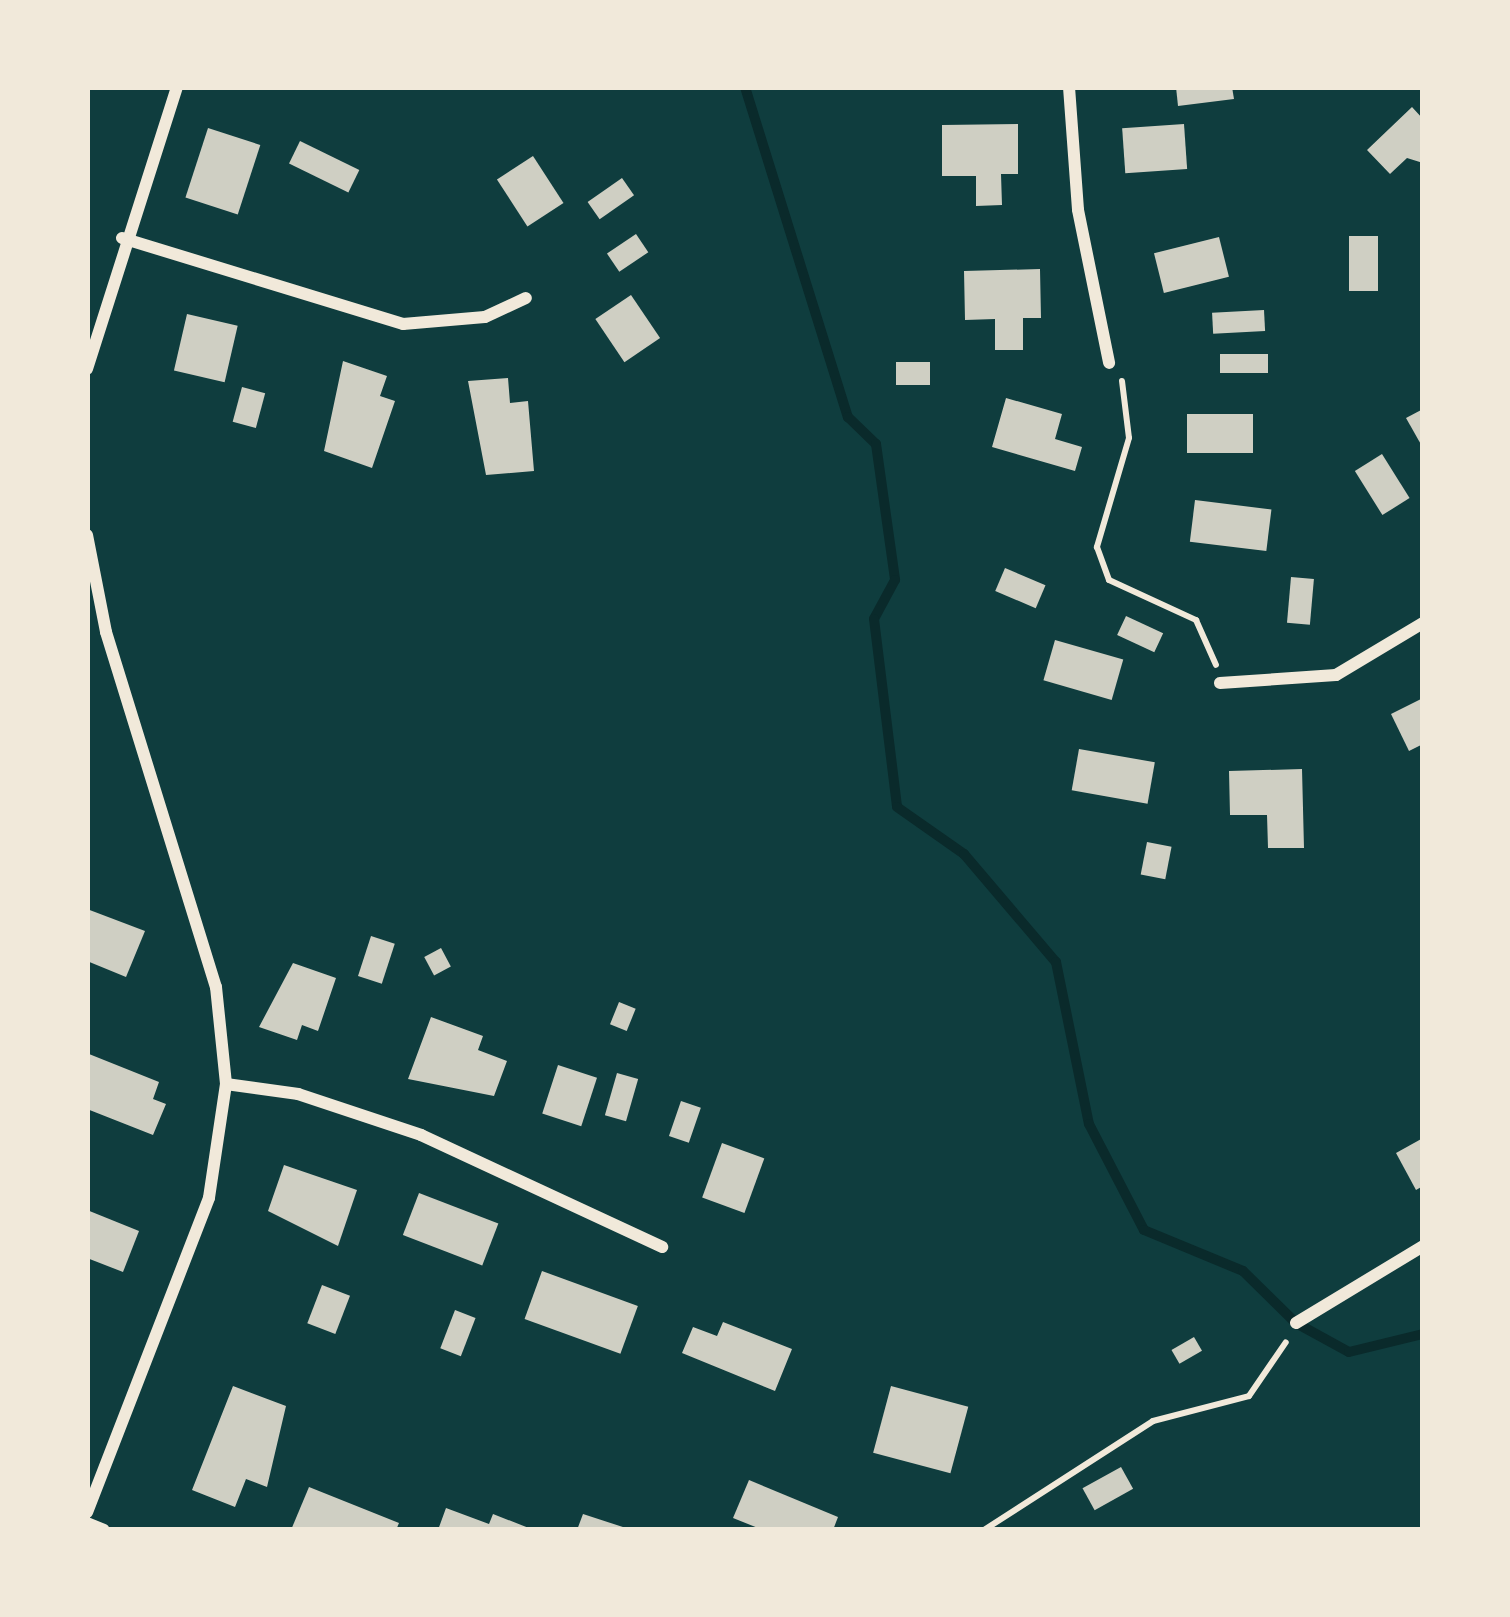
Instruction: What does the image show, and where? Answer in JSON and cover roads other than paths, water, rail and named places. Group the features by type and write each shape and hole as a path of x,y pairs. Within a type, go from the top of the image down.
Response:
{"street":[{"path":"87,369 122,238 177,87"},
{"path":"1069,87 1078,210 1109,363"},
{"path":"122,238 403,324 485,317 526,298"},
{"path":"87,536 106,632 216,987 226,1084 209,1198 87,1512"},
{"path":"1220,683 1336,675 1423,623"},
{"path":"226,1084 298,1094 421,1135 662,1247"},
{"path":"1296,1323 1423,1246"},
{"path":"87,1523 104,1530"}],"waterway":[{"path":"745,87 848,417 876,444 895,580 874,619 897,807 964,854 1056,962 1089,1124 1144,1230 1243,1271 1296,1323 1349,1352 1423,1334"}]}
